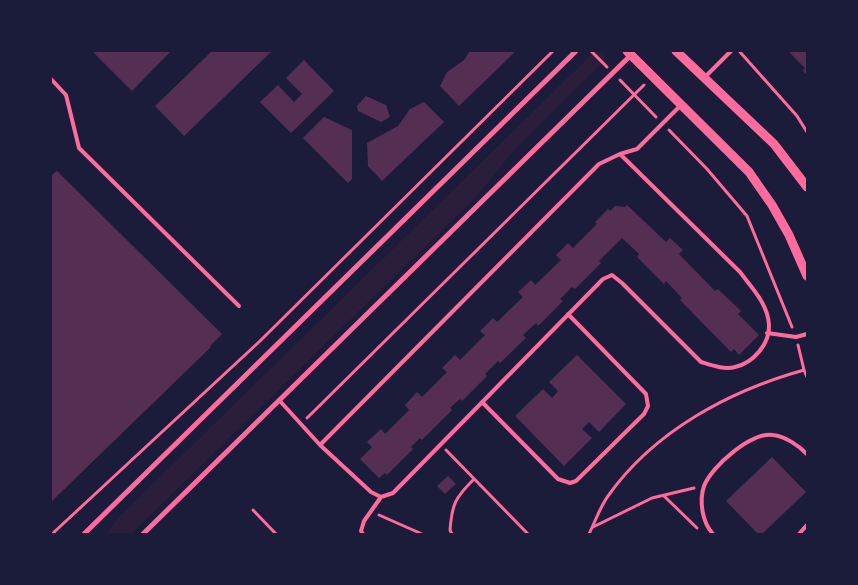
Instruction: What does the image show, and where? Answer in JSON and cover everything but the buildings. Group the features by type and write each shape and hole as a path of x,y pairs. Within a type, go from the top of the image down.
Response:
{"street":[{"path":"84,534 576,51"},
{"path":"676,51 774,144 807,187"},
{"path":"143,534 630,53 749,172 777,213 807,276"}],"lane":[{"path":"704,78 731,51"},
{"path":"51,79 66,95 79,148 240,306"},
{"path":"320,445 599,164 620,154 637,149 681,106"},
{"path":"363,534 361,531 364,521 381,497 393,493 603,279 612,275 622,282 701,362 716,367 735,368 752,359 764,347 769,326 764,307 757,294 740,272 620,154"},
{"path":"482,402 558,479 570,483 576,481 644,414 648,406 646,394 568,314"},
{"path":"767,334 796,337 807,334"},
{"path":"279,400 320,445 371,492 381,497"},
{"path":"713,534 707,528 702,510 704,486 713,472 732,453 755,438 773,434 787,439 807,454"},
{"path":"799,534 807,525"}],"path":[{"path":"52,534 260,341 552,51"},
{"path":"592,51 707,169 747,216 796,337 807,377"},
{"path":"739,51 797,116 807,132"},
{"path":"301,424 653,77"},
{"path":"589,534 606,498 625,474 678,428 705,409 743,391 804,370"},
{"path":"440,444 528,534"},
{"path":"452,534 450,530 452,508 461,492 474,479"},
{"path":"592,527 663,495 704,486"},
{"path":"663,495 702,534"},
{"path":"253,510 276,534"},
{"path":"371,511 422,534"}],"shaded area":[{"path":"595,51 603,52 605,60 514,150 477,196 131,534 106,534 119,517"}]}
